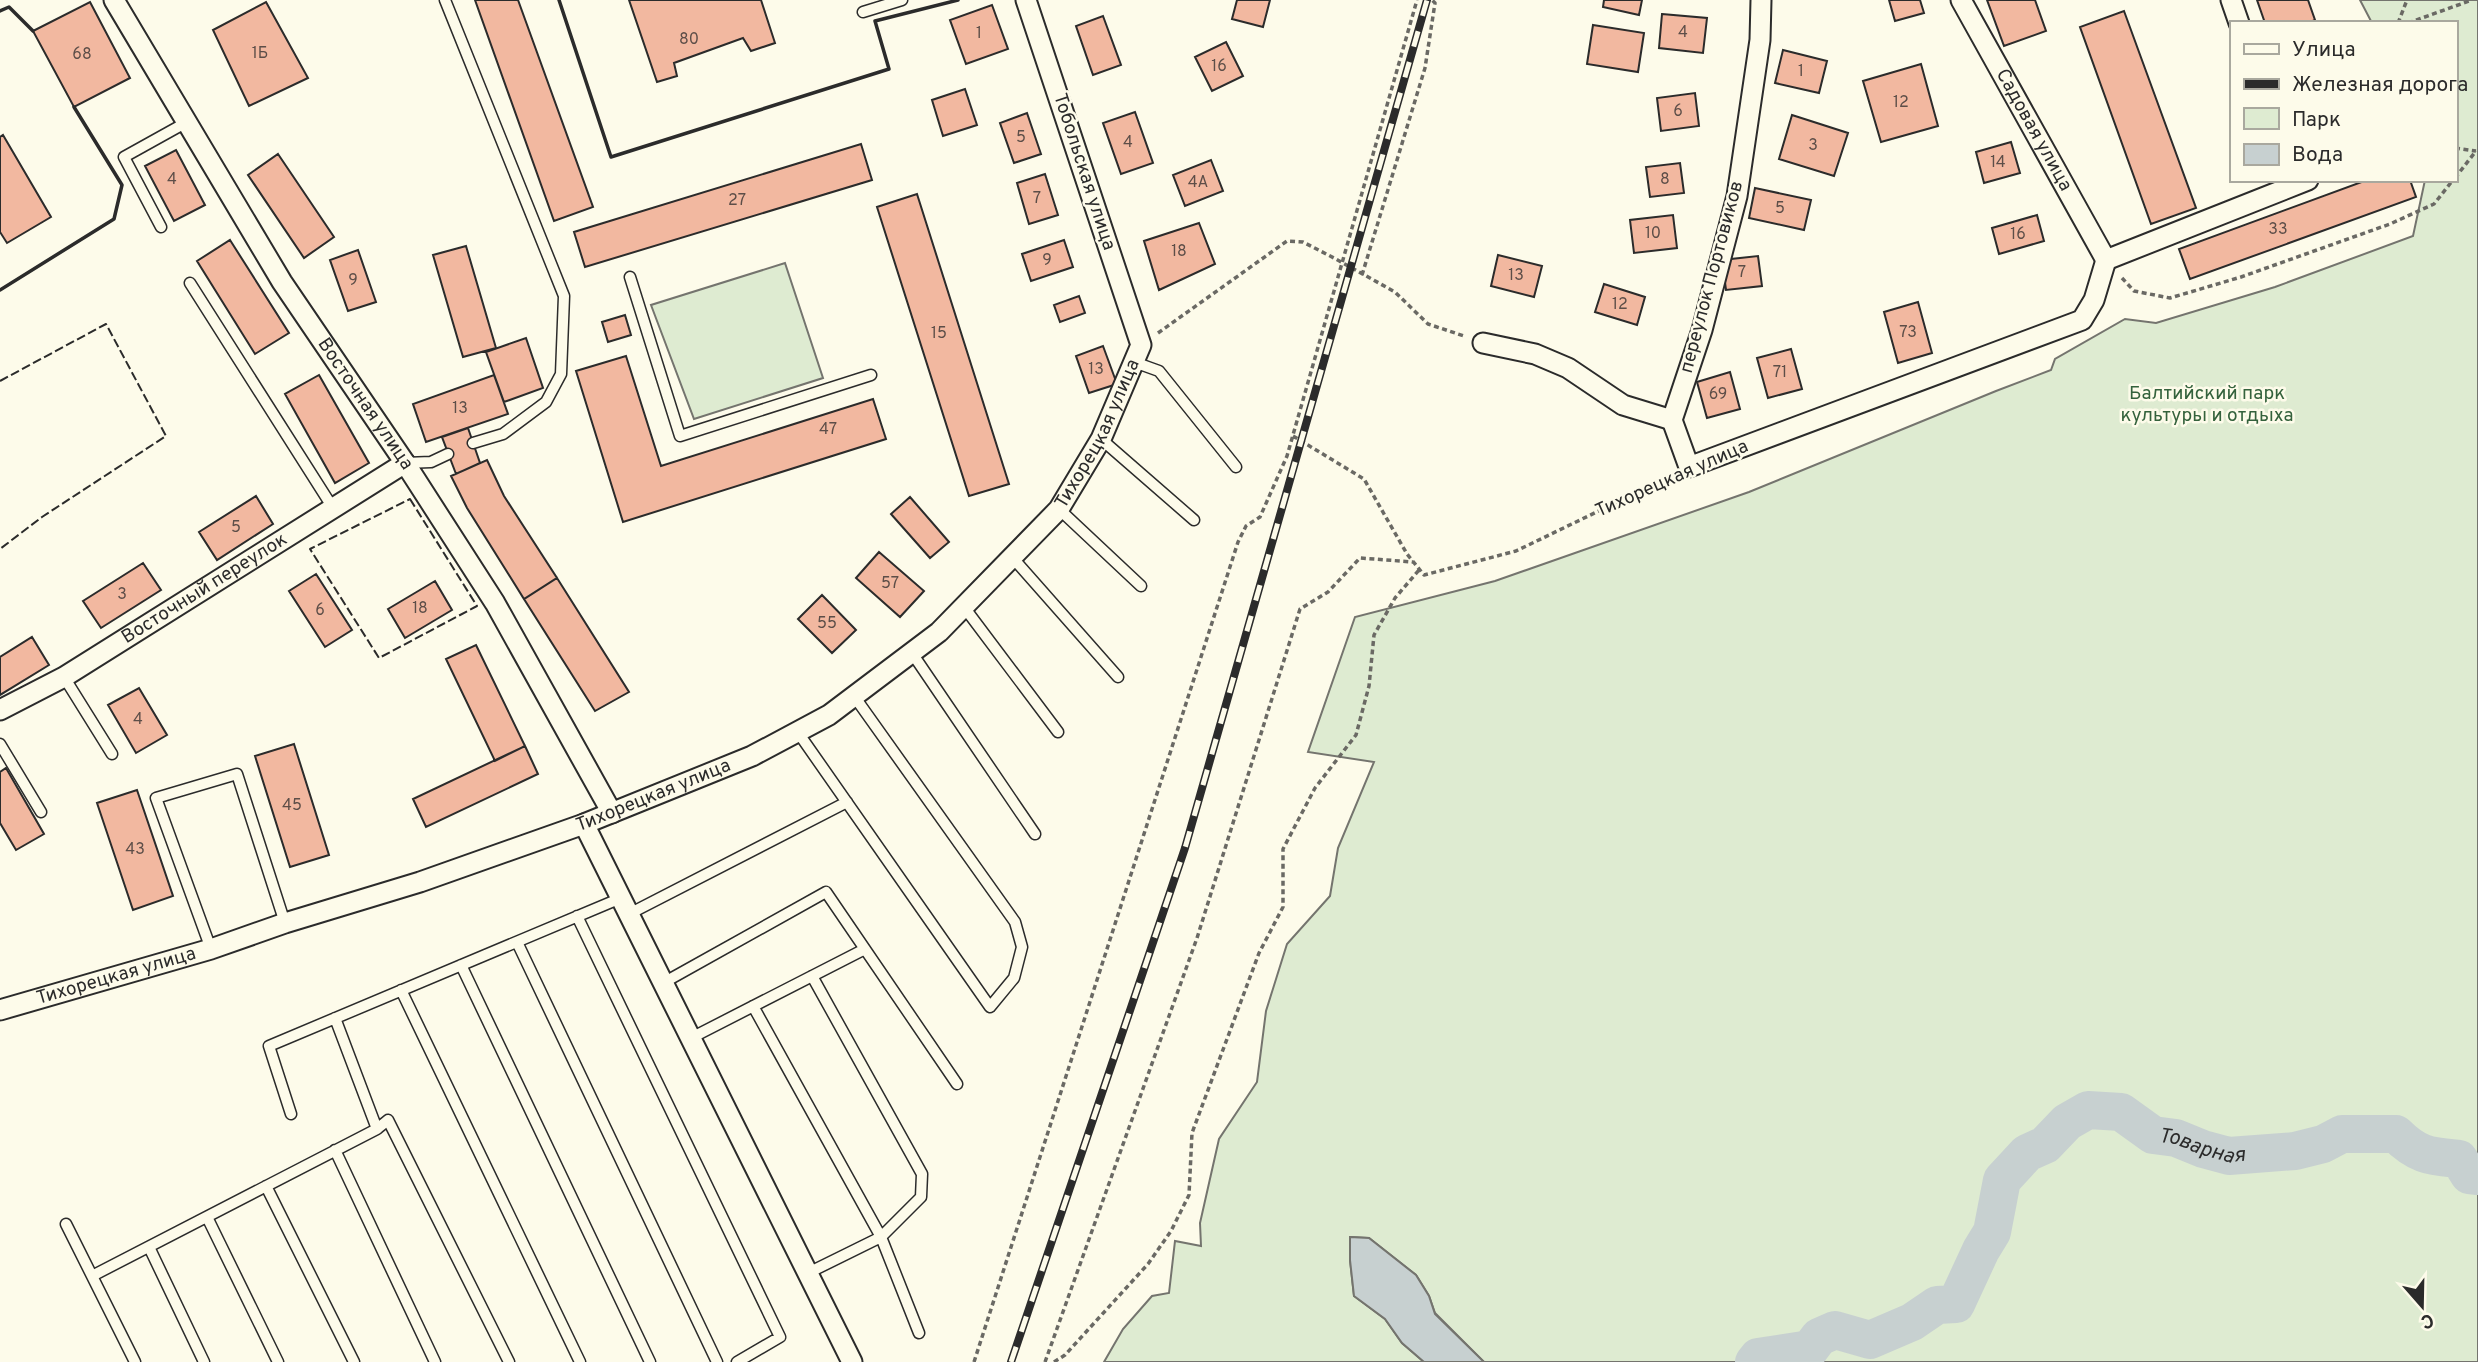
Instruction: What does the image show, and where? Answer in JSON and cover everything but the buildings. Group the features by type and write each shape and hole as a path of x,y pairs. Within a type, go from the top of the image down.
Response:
{"street":[{"name":"Восточная улица","path":"114,0 282,282 405,463 495,603 612,813"},
{"name":"Тобольская улица","path":"1026,0 1138,353"},
{"name":"переулок Портовиков","path":"1672,420 1702,330 1737,196 1760,40 1761,0"},
{"name":"Садовая улица","path":"1961,0 2106,260"},
{"path":"2231,0 2238,21"},
{"path":"2106,260 2303,182"},
{"name":"Тихорецкая улица","path":"1689,467 2082,320 2094,300 2106,260"},
{"path":"1483,343 1535,354 1568,368 1623,405 1672,420 1689,467"},
{"name":"Тихорецкая улица","path":"0,1010 211,949 285,923 420,882 584,824 752,756 829,715 939,632 1059,509 1101,439 1138,353"},
{"name":"Восточный переулок","path":"0,710 64,677 405,463"},
{"path":"584,824 852,1362"}],"lane":[{"path":"445,0 564,296 561,374 546,402 503,433 473,443"},
{"path":"863,12 902,0"},
{"path":"161,227 124,157 187,122"},
{"path":"630,277 680,436 870,375"},
{"path":"190,283 333,508"},
{"path":"1138,353 1159,371 1236,467"},
{"path":"1101,439 1194,520"},
{"path":"405,463 431,462 449,454"},
{"path":"1059,509 1142,586"},
{"path":"1012,557 1118,677"},
{"path":"964,607 1058,732"},
{"path":"912,653 1035,834"},
{"path":"64,677 112,754"},
{"path":"797,731 990,1006 1014,978 1022,947 1015,922 854,696"},
{"path":"0,744 41,813"},
{"path":"211,949 156,798 237,774 285,923"},
{"path":"291,1114 269,1046 577,916 625,906 847,802"},
{"path":"663,983 826,892 957,1084"},
{"path":"577,916 780,1338 737,1362"},
{"path":"517,942 717,1362"},
{"path":"691,1038 865,949"},
{"path":"461,965 650,1362"},
{"path":"808,1273 881,1237 921,1197 922,1174 812,976"},
{"path":"401,990 580,1362"},
{"path":"753,1006 881,1237 919,1333"},
{"path":"335,1018 377,1129"},
{"path":"92,1276 377,1129 387,1120 509,1362"},
{"path":"335,1150 435,1362"},
{"path":"266,1186 354,1362"},
{"path":"207,1217 278,1362"},
{"path":"66,1224 135,1362"},
{"path":"149,1247 204,1362"}],"path":[{"path":"974,1362 1238,542 1246,526 1260,517 1287,456 1417,0"},
{"path":"1362,275 1425,68 1435,2 1432,0"},
{"path":"2399,21 2407,0"},
{"path":"2414,21 2472,0"},
{"path":"2457,148 2477,151"},
{"path":"2457,175 2477,151"},
{"path":"2106,260 2134,291 2169,298 2241,277 2390,224 2434,204 2452,182"},
{"path":"1138,353 1287,241 1303,242 1395,292 1428,324 1483,343"},
{"path":"1054,1362 1065,1355 1148,1264 1171,1231 1189,1195 1192,1133 1259,953 1283,907 1283,849 1315,788 1356,735 1369,686 1374,635 1395,598 1419,569 1364,479 1293,436"},
{"name":"Тихорецкая улица","path":"1419,569 1423,575 1516,551 1689,467"},
{"path":"1045,1362 1197,938 1300,609 1328,592 1360,558 1413,562"}],"green space":[{"name":"Балтийский парк культуры и отдыха","path":"2360,0 2478,0 2478,1362 1484,1362 1435,1313 1429,1296 1416,1275 1369,1238 1351,1237 1350,1260 1354,1296 1385,1319 1402,1343 1424,1362 1104,1362 1123,1329 1152,1296 1169,1293 1175,1241 1201,1246 1200,1223 1219,1139 1257,1082 1266,1011 1287,944 1330,896 1338,848 1374,762 1308,752 1355,617 1495,581 1749,492 2051,370 2055,359 2125,319 2156,323 2275,287 2413,236 2425,182 2457,182 2457,21 2371,21"},
{"path":"785,263 823,378 694,419 651,305"}],"water":[{"path":"1350,1237 1369,1238 1416,1275 1429,1296 1435,1314 1484,1362 1424,1362 1402,1343 1385,1319 1354,1296"}],"waterway":[{"name":"Товарная","path":"1754,1362 1758,1357 1810,1349 1819,1337 1835,1330 1870,1340 1912,1322 1937,1305 1956,1304 1992,1232 2002,1180 2027,1153 2045,1145 2067,1122 2088,1110 2121,1112 2153,1135 2176,1138 2229,1156 2295,1151 2323,1144 2342,1134 2396,1134 2411,1147 2425,1154 2459,1159 2469,1175 2478,1176"}],"railway":[{"path":"1011,1362 1185,848 1427,0"}],"fence":[{"path":"0,381 106,324 166,436 42,517 0,549"},
{"path":"410,499 477,606 379,658 310,549 410,499"}],"wall":[{"path":"559,0 611,157 889,69 875,21 958,0"},
{"path":"0,11 9,7 33,31"},
{"path":"0,290 114,219 122,185 74,107"}]}
